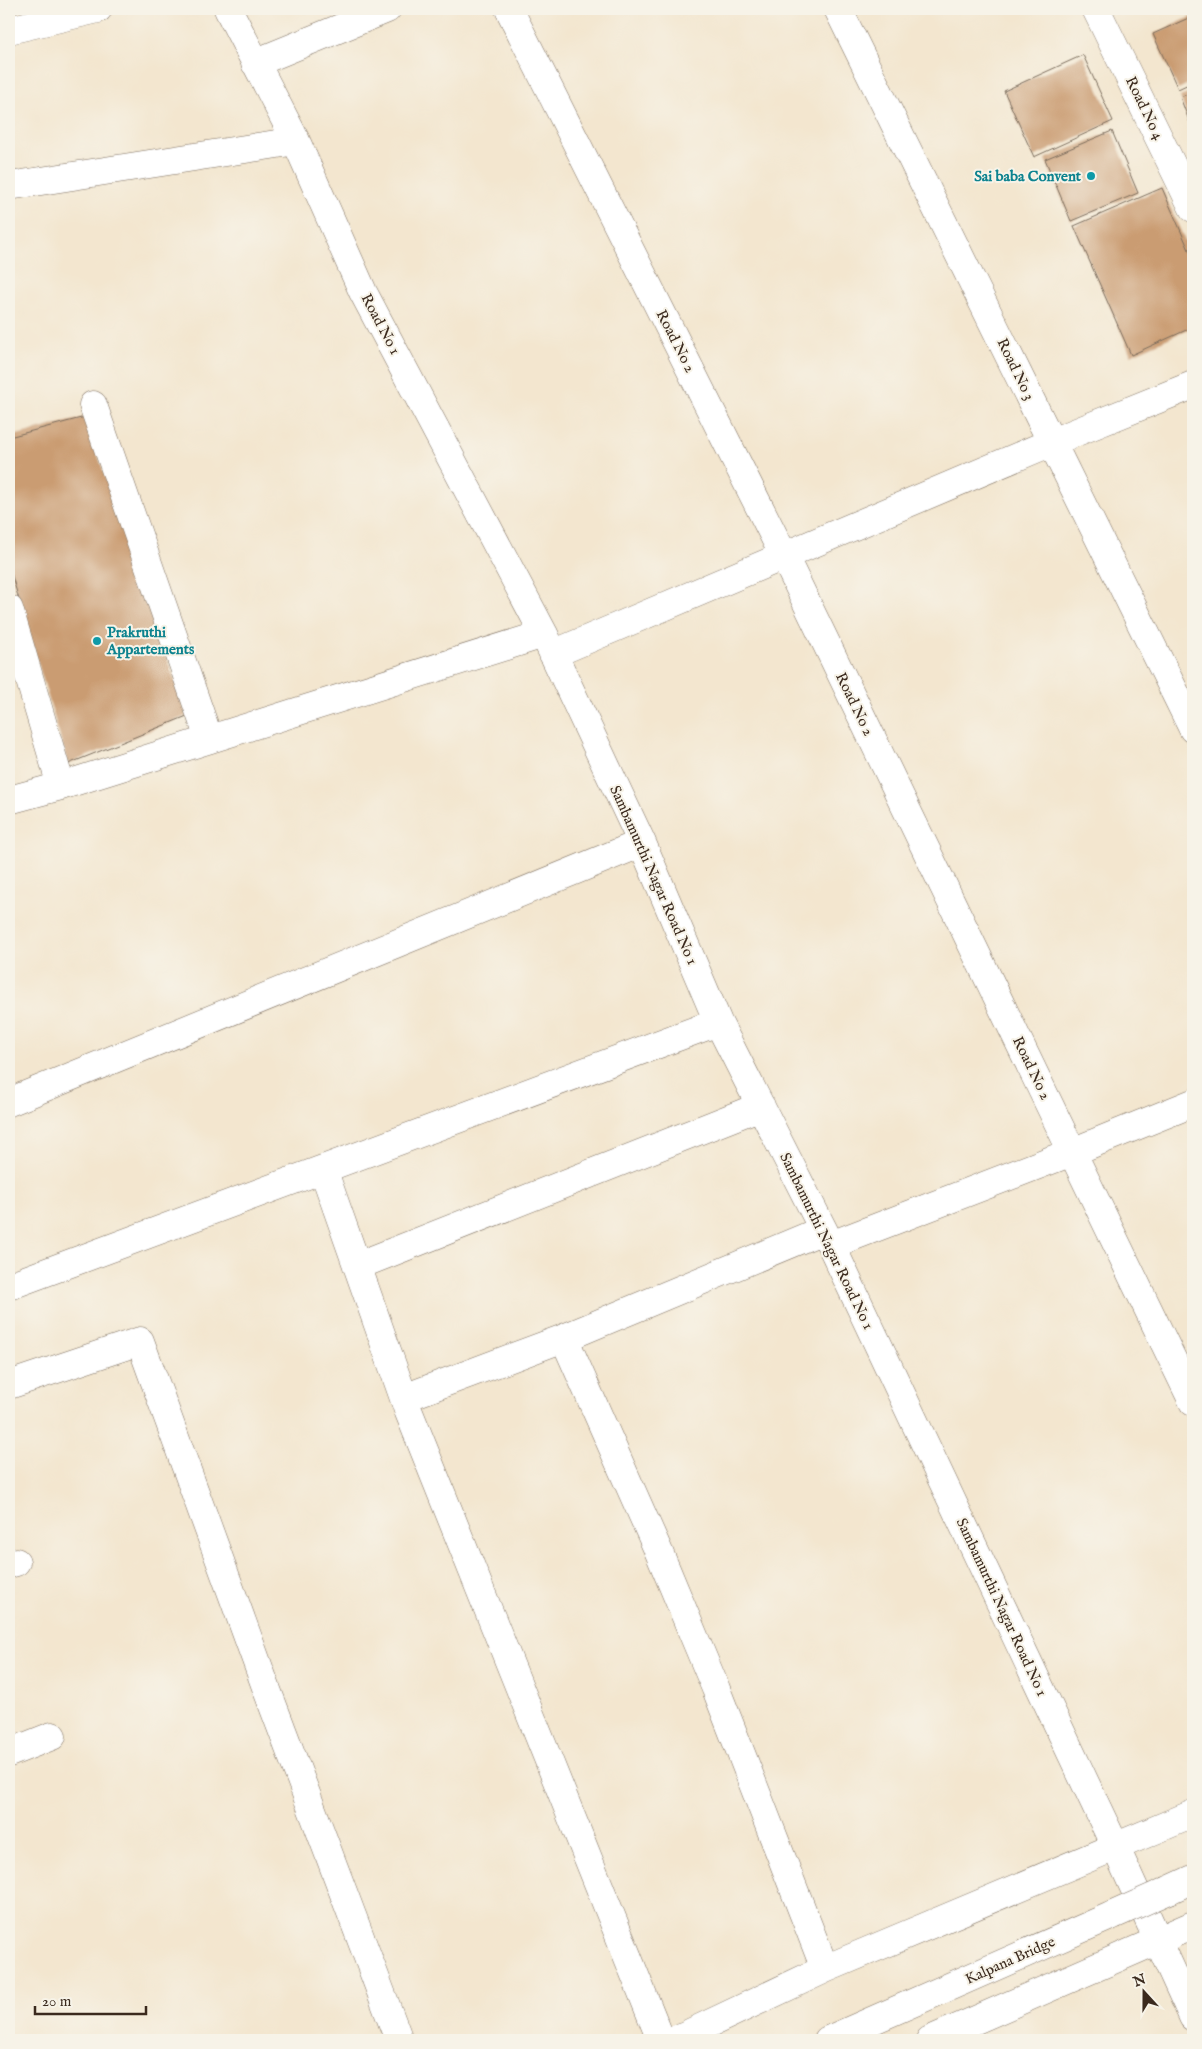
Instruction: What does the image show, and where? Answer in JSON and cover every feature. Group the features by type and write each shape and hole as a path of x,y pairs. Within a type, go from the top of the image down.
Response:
{"street":[{"path":"9,30 98,9"},
{"name":"Road No 1","path":"228,9 254,63 296,141 363,292 548,644"},
{"path":"254,63 387,9"},
{"name":"Road No 2","path":"509,9 784,556 1193,1402"},
{"name":"Road No 3","path":"838,9 1193,729"},
{"name":"Road No 4","path":"1096,9 1193,208"},
{"path":"9,186 296,141"},
{"path":"9,800 61,786 209,739 548,644 784,556 1052,442 1193,385"},
{"path":"94,405 209,739"},
{"path":"9,609 61,786"},
{"name":"Sambamurthi Nagar Road No 1","path":"548,644 642,843 718,1022 827,1238 1115,1846 1193,2017"},
{"path":"9,1102 642,843"},
{"path":"9,1286 718,1022"},
{"path":"404,1398 827,1238 1072,1152 1193,1103"},
{"path":"357,1266 760,1106"},
{"path":"323,1169 404,1398 661,2040"},
{"path":"564,1338 658,1550 716,1689 824,1969"},
{"path":"9,1385 140,1341 267,1690 399,2040"},
{"path":"9,1753 52,1736"},
{"path":"675,2040 824,1969 1193,1814"},
{"name":"Kalpana Bridge","path":"828,2040 1181,1885"},
{"path":"930,2040 1193,1925"}],"building":[{"path":"1193,16 1193,82 1178,89 1153,34"},
{"path":"1083,55 1113,121 1034,157 1004,91"},
{"path":"1193,92 1193,131 1180,97"},
{"name":"Sai baba Convent","path":"1112,131 1138,193 1071,221 1045,159"},
{"path":"1162,188 1193,259 1193,327 1131,355 1074,226"},
{"name":"Prakruthi Appartements","path":"85,417 187,716 68,764 9,566 9,437"}],"place":[{"name":"Sai baba Convent","path":"1091,176"},
{"name":"Prakruthi Appartements","path":"97,641"}]}
